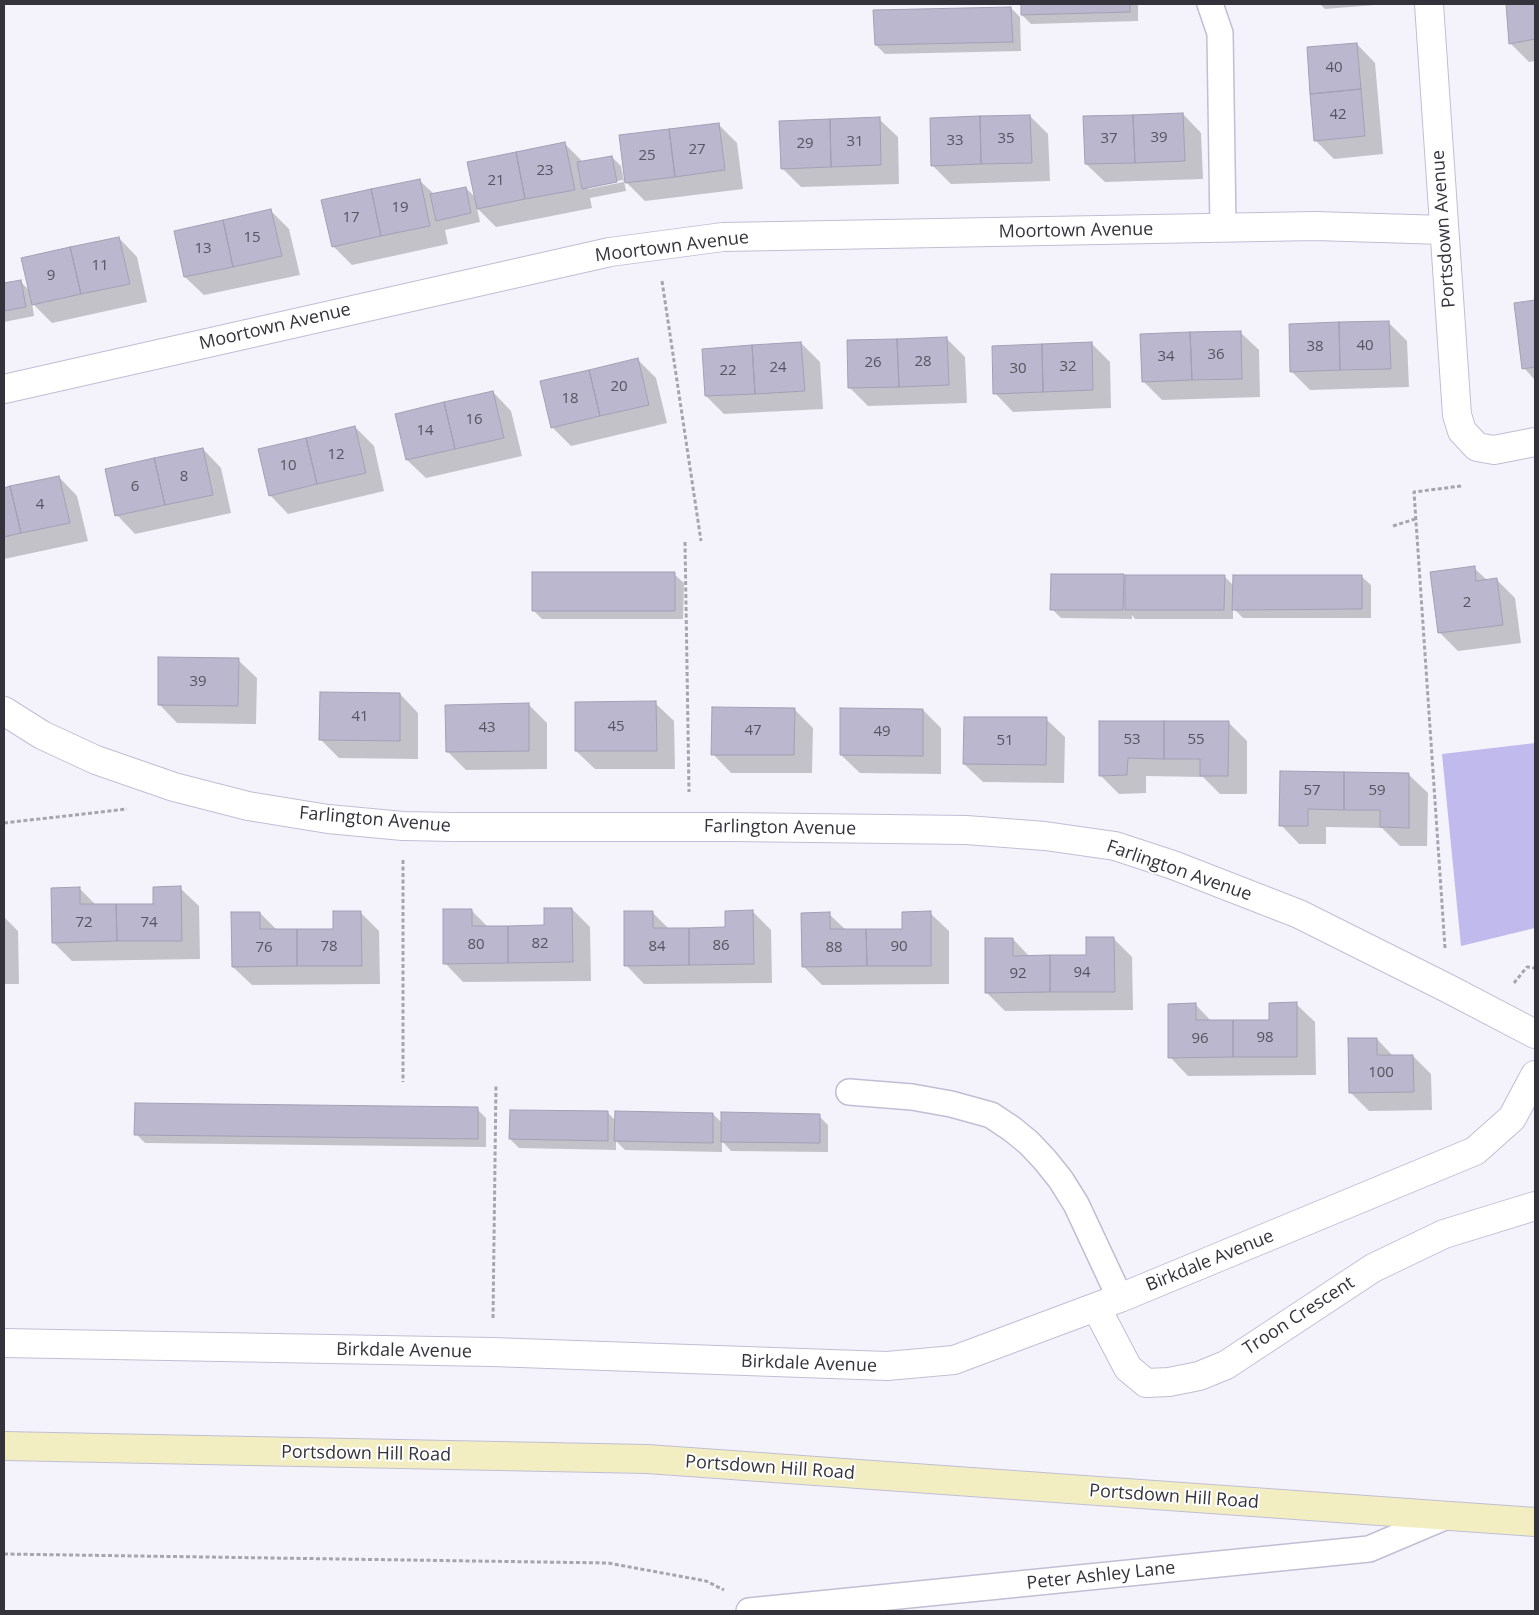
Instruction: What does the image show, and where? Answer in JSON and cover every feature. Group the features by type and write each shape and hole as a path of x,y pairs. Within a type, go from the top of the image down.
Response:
{"main road":[{"name":"Portsdown Hill Road","path":"4,1446 648,1459 1535,1522"}],"street":[{"name":"Portsdown Avenue","path":"1429,4 1457,415 1462,431 1477,447 1494,450 1535,442"},
{"name":"Moortown Avenue","path":"4,389 601,254 723,237 1315,226 1444,230"},
{"name":"Farlington Avenue","path":"4,711 42,735 96,760 174,787 257,808 328,819 403,826 453,827 966,830 1045,836 1115,846 1174,865 1299,914 1448,988 1535,1034"},
{"name":"Birkdale Avenue","path":"4,1343 492,1352 887,1366 954,1360 1108,1302 1475,1151 1512,1118 1535,1075"},
{"name":"Troon Crescent","path":"1108,1302 1128,1368 1146,1383 1168,1382 1199,1376 1226,1365 1373,1268 1444,1234 1535,1206"}],"lane":[{"path":"1210,4 1220,33 1223,228"},
{"path":"849,1092 912,1097 951,1104 991,1115 1012,1129 1045,1160 1061,1180 1076,1204 1108,1302"},
{"name":"Peter Ashley Lane","path":"756,1611 1370,1549 1447,1516"}],"path":[{"path":"657,246 701,541"},
{"path":"1448,988 1414,492 1461,486"},
{"path":"1393,526 1415,519"},
{"path":"685,542 690,827"},
{"path":"4,823 139,808 174,787"},
{"path":"403,826 403,1082"},
{"path":"492,1352 496,1084"},
{"path":"4,1554 608,1563 706,1581 756,1611"}],"shaded area":[{"path":"1535,743 1535,928 1461,946 1442,754"}],"building":[{"path":"1021,4 1130,4 1130,12 1021,15"},
{"path":"1506,4 1535,4 1535,39 1509,44"},
{"path":"1011,7 1013,42 875,45 873,10"},
{"path":"1357,43 1361,89 1310,94 1307,47"},
{"path":"1361,89 1365,136 1314,141 1310,94"},
{"path":"1183,113 1185,161 1135,163 1133,115"},
{"path":"1030,115 1032,163 981,164 980,116"},
{"path":"1133,115 1135,163 1085,164 1083,116"},
{"path":"980,116 981,164 931,166 930,118"},
{"path":"880,117 881,165 831,167 830,119"},
{"path":"830,119 831,167 781,169 779,121"},
{"path":"719,123 725,170 675,177 669,129"},
{"path":"669,129 675,177 625,183 619,135"},
{"path":"565,142 575,190 525,199 516,152"},
{"path":"516,152 525,199 477,209 467,162"},
{"path":"612,156 617,182 582,189 577,162"},
{"path":"420,179 430,226 381,236 371,189"},
{"path":"466,187 471,213 436,221 430,194"},
{"path":"371,189 381,236 332,247 321,200"},
{"path":"271,209 282,256 233,267 223,220"},
{"path":"223,220 233,267 184,277 174,231"},
{"path":"119,237 130,284 81,294 70,247"},
{"path":"70,247 81,294 32,305 21,258"},
{"path":"21,280 26,307 4,311 4,283"},
{"path":"1535,300 1535,367 1522,369 1514,303"},
{"path":"1389,321 1391,369 1340,370 1339,322"},
{"path":"1339,322 1340,370 1290,372 1289,324"},
{"path":"1241,331 1242,379 1192,380 1190,332"},
{"path":"1190,332 1192,380 1142,382 1140,334"},
{"path":"947,337 949,385 899,387 897,339"},
{"path":"897,339 899,387 848,388 847,340"},
{"path":"801,342 805,391 755,394 752,345"},
{"path":"1092,342 1093,390 1043,392 1042,344"},
{"path":"1042,344 1043,392 993,394 992,346"},
{"path":"752,345 755,394 705,396 702,349"},
{"path":"638,358 649,405 600,416 589,370"},
{"path":"589,370 600,416 551,428 540,381"},
{"path":"493,391 504,438 455,449 444,402"},
{"path":"444,402 455,449 406,460 395,414"},
{"path":"355,426 366,473 317,484 306,438"},
{"path":"306,438 317,484 269,496 258,449"},
{"path":"203,448 213,495 165,505 154,458"},
{"path":"154,458 165,505 115,516 105,469"},
{"path":"59,476 70,523 21,533 10,486"},
{"path":"10,486 21,533 4,537 4,488"},
{"path":"1475,566 1476,581 1497,578 1503,625 1438,633 1430,572"},
{"path":"532,572 675,572 675,611 532,611"},
{"path":"1051,574 1124,574 1123,610 1050,610"},
{"path":"1125,575 1225,575 1224,610 1125,610"},
{"path":"1233,575 1362,575 1362,609 1232,610"},
{"path":"158,657 239,658 238,706 158,705"},
{"path":"320,692 400,693 400,741 319,740"},
{"path":"656,701 657,751 575,751 575,702"},
{"path":"529,703 529,751 446,752 445,705"},
{"path":"712,707 795,708 794,755 711,755"},
{"path":"840,708 923,709 923,756 840,755"},
{"path":"964,717 1047,717 1046,765 963,764"},
{"path":"1099,721 1164,721 1164,759 1128,758 1127,775 1099,776"},
{"path":"1164,721 1229,721 1228,776 1200,776 1200,759 1164,759"},
{"path":"1280,771 1344,772 1344,810 1308,809 1308,826 1279,826"},
{"path":"1344,772 1409,773 1409,828 1380,827 1380,810 1344,810"},
{"path":"181,886 182,941 117,941 116,904 153,904 153,887"},
{"path":"80,887 80,904 116,904 117,941 52,943 51,888"},
{"path":"544,908 572,908 573,962 508,963 508,926 544,925"},
{"path":"443,909 472,909 472,926 508,926 508,963 443,964"},
{"path":"753,910 754,964 689,965 689,928 725,927 725,911"},
{"path":"333,911 361,911 362,966 297,966 297,929 333,929"},
{"path":"624,911 653,911 653,928 689,928 689,965 624,966"},
{"path":"931,911 931,966 867,966 866,929 902,929 902,912"},
{"path":"231,912 260,912 260,929 297,929 297,966 232,967"},
{"path":"830,912 830,929 866,929 867,966 802,967 801,913"},
{"path":"1086,937 1114,937 1115,992 1050,992 1050,955 1086,955"},
{"path":"985,938 1013,938 1013,956 1050,955 1050,992 985,993"},
{"path":"1297,1002 1297,1057 1233,1057 1233,1020 1269,1020 1269,1003"},
{"path":"1196,1003 1196,1020 1233,1020 1233,1057 1168,1058 1168,1004"},
{"path":"1348,1038 1377,1038 1377,1055 1413,1055 1414,1092 1349,1093"},
{"path":"135,1103 478,1107 478,1139 134,1135"},
{"path":"510,1110 608,1111 608,1141 509,1139"},
{"path":"615,1111 713,1113 713,1143 614,1141"},
{"path":"721,1112 820,1114 820,1143 721,1142"}]}
